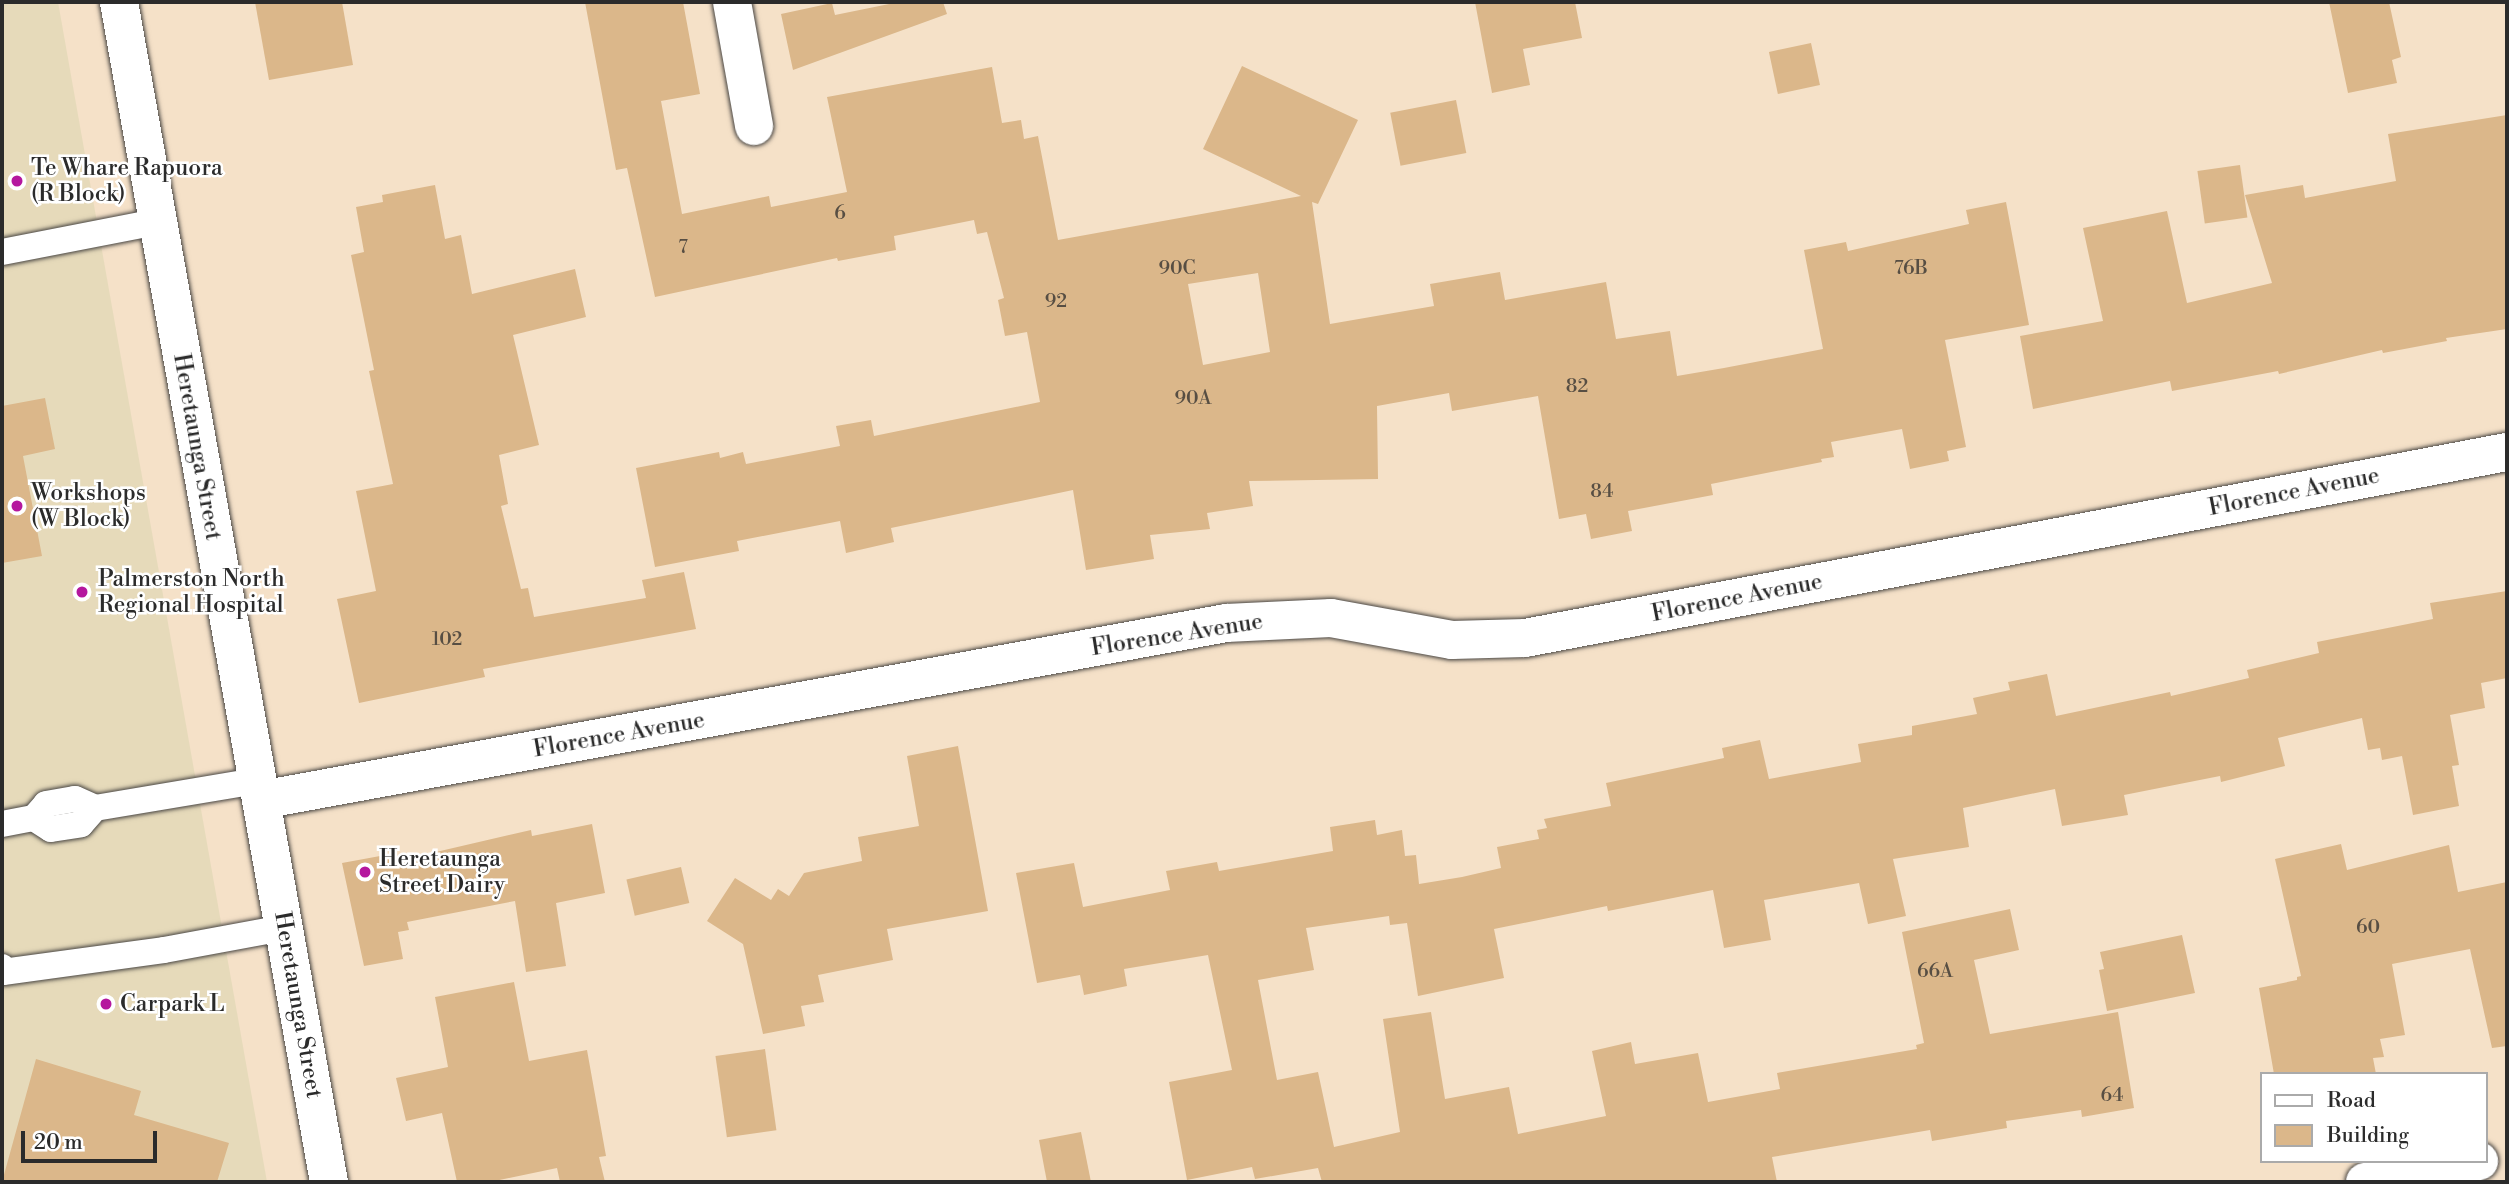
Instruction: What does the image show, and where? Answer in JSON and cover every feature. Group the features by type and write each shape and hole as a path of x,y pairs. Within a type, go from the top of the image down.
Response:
{"street":[{"name":"Heretaunga Street","path":"119,2 329,1182"},
{"path":"732,2 754,126"},
{"name":"Florence Avenue","path":"259,790 1226,622 1331,618 1452,640 1525,638 2507,452"},
{"path":"2488,1160 2507,1156"},
{"path":"2365,1182 2468,1163"}],"lane":[{"path":"2,252 157,222"},
{"path":"2,824 34,818 46,804 75,799 95,808 259,790"},
{"path":"2,967 3,972 164,950 283,928"}],"shaded area":[{"name":"Palmerston North Regional Hospital","path":"2,2 58,2 267,1182 2,1182"}],"building":[{"path":"255,2 342,2 353,65 269,80"},
{"path":"585,2 683,2 700,94 661,101 682,214 769,196 771,207 847,192 827,97 992,67 1002,123 1021,120 1024,139 1038,136 1058,240 1301,196 1203,149 1242,66 1358,120 1318,204 1312,202 1330,324 1434,306 1430,284 1500,272 1505,300 1606,282 1616,339 1670,331 1677,376 1724,368 1823,349 1804,250 1846,242 1848,251 1969,224 1966,210 2006,202 2029,325 1945,340 1966,447 1947,451 1949,461 1910,469 1902,429 1831,442 1834,457 1821,459 1822,462 1711,484 1713,495 1628,511 1632,531 1591,539 1586,514 1559,519 1538,396 1452,411 1449,393 1377,406 1378,479 1249,481 1253,506 1207,513 1210,529 1150,535 1154,559 1086,570 1073,490 891,528 894,542 846,553 840,521 737,541 739,551 655,567 636,468 719,452 720,458 743,452 746,464 840,446 836,426 871,420 874,436 1040,402 1027,332 1005,336 998,300 1004,298 987,232 977,234 974,220 894,236 896,250 838,261 837,258 655,297 627,168 616,170","holes":["1258,273 1270,352 1203,365 1188,284"]},
{"path":"899,2 943,2 947,14 793,70 781,14 832,3 835,15"},
{"path":"1475,2 1575,2 1582,38 1523,49 1530,85 1492,93"},
{"path":"2329,2 2389,2 2401,57 2392,60 2397,83 2348,93"},
{"path":"1811,43 1820,85 1778,94 1769,52"},
{"path":"1456,100 1466,153 1401,166 1390,113"},
{"path":"2507,115 2507,329 2446,338 2447,341 2383,353 2382,350 2279,374 2278,371 2172,391 2170,381 2033,409 2020,336 2103,321 2083,228 2167,211 2187,303 2272,283 2245,195 2303,185 2305,198 2396,181 2388,134"},
{"path":"2240,165 2247,217 2205,223 2197,171"},
{"path":"435,185 445,239 461,235 472,294 575,269 586,317 513,335 539,445 499,455 508,504 501,506 521,589 528,588 534,617 646,598 642,580 684,572 696,629 483,669 485,677 359,703 337,599 376,591 356,491 393,484 369,371 374,370 351,255 364,252 356,207 383,202 382,195"},
{"name":"Workshops (W Block)","path":"45,398 55,449 23,456 42,556 2,563 2,406"},
{"path":"2507,591 2507,678 2481,683 2485,708 2450,715 2459,765 2452,766 2459,806 2413,815 2402,756 2382,760 2380,748 2368,750 2362,718 2278,738 2285,766 2221,782 2220,776 2124,795 2128,815 2062,826 2055,789 1963,808 1969,847 1893,859 1906,916 1868,924 1859,883 1764,900 1771,940 1724,948 1713,890 1608,911 1607,906 1494,929 1504,978 1418,996 1407,923 1390,925 1389,916 1306,928 1314,970 1258,980 1277,1080 1318,1072 1334,1147 1400,1132 1383,1019 1431,1012 1445,1099 1509,1087 1518,1134 1606,1116 1592,1051 1631,1042 1635,1064 1698,1053 1708,1102 1780,1089 1777,1073 1917,1049 1916,1045 1924,1043 1902,932 2010,909 2019,950 1974,960 1990,1034 2118,1012 2134,1108 2082,1117 2081,1110 2006,1121 2007,1128 1932,1141 1930,1130 1772,1157 1777,1182 1322,1182 1318,1168 1255,1179 1252,1167 1187,1180 1169,1082 1232,1070 1208,955 1124,969 1127,986 1084,995 1080,975 1037,983 1016,873 1074,863 1083,907 1170,890 1166,871 1217,862 1219,871 1333,851 1330,827 1375,820 1377,835 1402,830 1405,856 1416,855 1419,884 1462,877 1501,868 1497,847 1539,839 1537,830 1547,828 1544,819 1611,806 1606,783 1724,758 1722,748 1760,740 1769,779 1861,762 1858,744 1912,735 1912,726 1977,714 1973,698 2010,690 2008,682 2047,674 2056,716 2170,692 2171,696 2249,678 2247,670 2319,653 2317,642 2433,619 2430,603"},
{"path":"958,746 988,911 887,929 893,960 818,975 824,1002 801,1006 805,1026 763,1034 743,944 707,921 735,878 771,900 778,889 789,896 804,873 862,861 858,837 919,826 907,756"},
{"path":"592,824 605,893 556,903 566,966 526,972 515,901 407,922 409,930 398,932 403,959 364,966 342,863 391,854 393,862 531,830 532,836"},
{"path":"2341,844 2347,870 2449,845 2458,892 2507,882 2507,1046 2492,1048 2470,949 2392,964 2405,1035 2380,1039 2384,1057 2373,1058 2376,1072 2274,1072 2259,988 2297,980 2297,977 2301,976 2275,859"},
{"path":"681,867 689,903 635,916 626,880"},
{"path":"2182,935 2195,993 2107,1011 2099,970 2104,969 2100,952"},
{"path":"514,982 529,1061 587,1050 606,1156 599,1157 605,1182 560,1182 557,1168 490,1182 457,1182 442,1113 406,1121 396,1078 448,1067 435,997"},
{"path":"765,1049 776,1130 727,1137 715,1056"},
{"path":"36,1059 141,1091 134,1115 229,1143 217,1182 2,1182"},
{"path":"1081,1132 1091,1182 1047,1182 1039,1140"}],"place":[{"name":"Te Whare Rapuora (R Block)","path":"17,181"},
{"name":"Workshops (W Block)","path":"17,506"},
{"name":"Palmerston North Regional Hospital","path":"82,592"},
{"name":"Heretaunga Street Dairy","path":"365,872"},
{"name":"Carpark L","path":"106,1004"}]}
